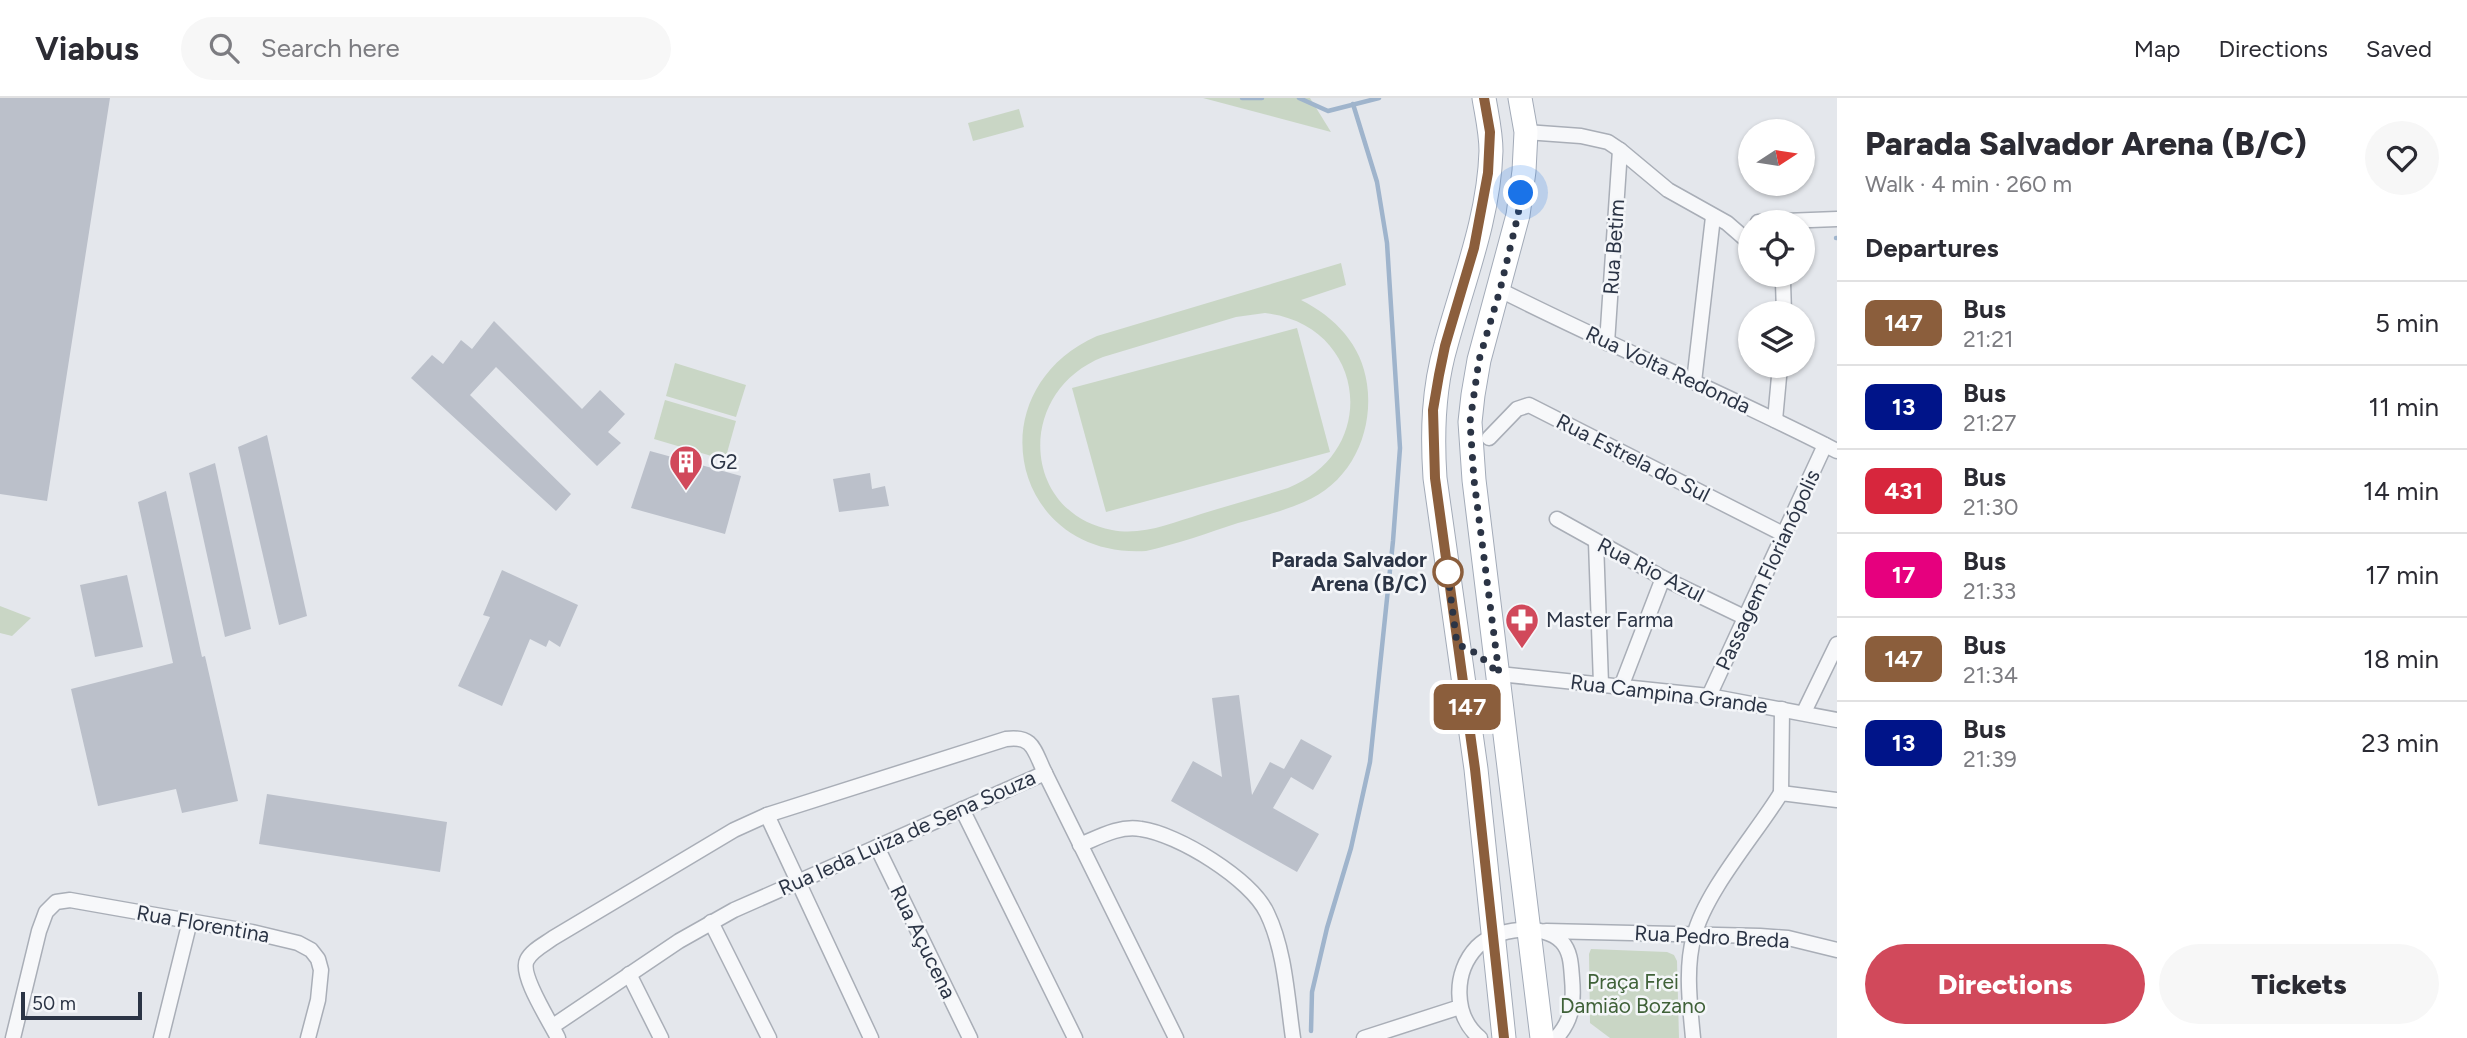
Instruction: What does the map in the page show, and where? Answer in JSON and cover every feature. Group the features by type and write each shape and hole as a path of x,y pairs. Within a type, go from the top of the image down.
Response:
{"main road":[{"path":"1484,98 1490,132 1488,173 1474,248 1445,346 1433,410 1435,478 1475,769 1504,1038"},
{"path":"1520,98 1526,132 1518,215 1479,360 1470,422 1474,480 1499,674 1536,931 1542,1038"},
{"path":"1457,644 1478,654 1499,674"}],"street":[{"path":"1526,132 1595,138 1620,150 1668,190 1727,223 1738,233"},
{"name":"Rua Betim","path":"1607,343 1620,150"},
{"path":"1694,382 1713,217"},
{"path":"1815,220 1837,219"},
{"path":"1727,223 1738,223"},
{"name":"Rua Volta Redonda","path":"1500,290 1831,448"},
{"path":"1775,420 1779,378"},
{"name":"Rua Estrela do Sul","path":"1489,438 1517,410 1529,405 1785,535"},
{"name":"Passagem Florianópolis","path":"1709,696 1785,535 1831,448"},
{"name":"Rua Rio Azul","path":"1557,519 1663,578 1746,618"},
{"path":"1596,542 1601,684"},
{"path":"1621,687 1663,578"},
{"path":"1804,712 1837,644"},
{"name":"Rua Campina Grande","path":"1499,674 1709,696 1837,720"},
{"path":"1693,1038 1690,977 1694,934 1723,879 1781,793 1782,709"},
{"path":"555,1032 528,980 525,965 527,959 536,950 734,830 767,815 1006,739 1021,737 1029,741 1045,773"},
{"name":"Rua Ieda Luiza de Sena Souza","path":"555,1032 629,974 711,922 798,880 1045,773 1176,1038"},
{"path":"1781,793 1837,800"},
{"path":"962,809 1075,1038"},
{"path":"767,815 871,1038"},
{"path":"1080,845 1114,831 1141,828 1187,846 1231,873 1255,894 1267,912 1276,936 1293,1038"},
{"name":"Rua Açucena","path":"877,847 970,1038"},
{"name":"Rua Florentina","path":"13,1038 46,912 56,902 70,900 252,932 298,943 311,950 318,959 321,970 318,1000 308,1038"},
{"path":"160,1038 190,921"},
{"path":"711,922 769,1038"},
{"path":"1536,931 1562,943 1570,958"},
{"name":"Rua Pedro Breda","path":"1493,937 1536,931 1694,934 1788,939 1837,950"},
{"path":"1556,1038 1569,1020 1573,1003 1570,958 1576,941 1586,933"},
{"path":"1480,1038 1465,1023 1460,1007 1460,989 1468,963 1478,947 1493,937"},
{"path":"629,974 661,1038"},
{"path":"1364,1038 1406,1031 1460,1007"}],"green space":[{"path":"1203,98 1310,98 1331,132"},
{"path":"1019,109 1024,127 973,141 968,123"},
{"path":"1341,263 1346,285 1301,300 1325,315 1345,334 1364,370 1367,384 1367,420 1356,454 1335,482 1304,502 1288,508 1146,551 1100,546 1065,529 1039,501 1025,467 1023,430 1034,394 1058,361 1097,336","holes":["1265,313 1299,322 1324,340 1341,363 1350,391 1349,419 1338,447 1318,470 1288,488 1146,530 1112,530 1082,519 1060,501 1046,477 1040,450 1043,423 1054,396 1074,374 1103,357 1236,317"]},
{"path":"1297,328 1330,452 1106,512 1072,388"},
{"path":"675,363 746,385 736,417 666,396"},
{"path":"665,400 736,421 725,460 654,439"},
{"path":"0,606 31,618 12,636 0,633"},
{"name":"Praça Frei Damião Bozano","path":"1591,949 1667,952 1674,955 1677,961 1679,1038 1610,1038 1590,1023"}],"building":[{"path":"0,98 110,98 47,501 0,494"},
{"path":"494,321 582,409 600,390 625,414 608,432 621,443 597,466 496,367 470,395 571,494 556,511 411,378 432,355 443,364 461,340 472,349"},
{"path":"267,435 307,616 279,625 238,447"},
{"name":"G2","path":"650,451 741,476 725,534 631,508"},
{"path":"215,463 251,629 225,637 189,473"},
{"path":"870,473 872,489 885,486 889,506 839,512 833,479"},
{"path":"166,491 202,657 205,656 238,801 182,813 176,789 98,806 71,689 173,663 138,502"},
{"path":"502,570 578,605 560,647 549,640 546,647 530,639 502,706 458,686 490,617 483,615"},
{"path":"127,575 143,647 95,657 80,585"},
{"path":"1239,695 1252,795 1270,762 1284,769 1301,739 1332,756 1313,790 1291,777 1273,808 1319,834 1297,872 1171,801 1193,761 1222,777 1212,698"},
{"path":"267,794 447,822 440,872 259,844"}],"waterway":[{"path":"1242,98 1262,98"},
{"path":"1299,98 1328,111 1379,98"},
{"path":"1311,1031 1312,992 1327,928 1351,848 1370,762 1400,448 1387,243 1377,182 1353,104"}],"bus line":[{"name":"147","path":"1484,98 1490,132 1488,173 1474,248 1442,360 1433,410 1433,439 1435,478 1475,769 1504,1038"}],"place":[{"name":"G2","path":"686,492"},
{"name":"Parada Salvador Arena (B/C)","path":"1448,572"},
{"name":"Master Farma","path":"1522,650"}],"route":[{"path":"1448,572 1446,561 1457,644 1478,654 1499,674 1474,480 1470,422 1479,360 1500,290 1521,193"}]}
